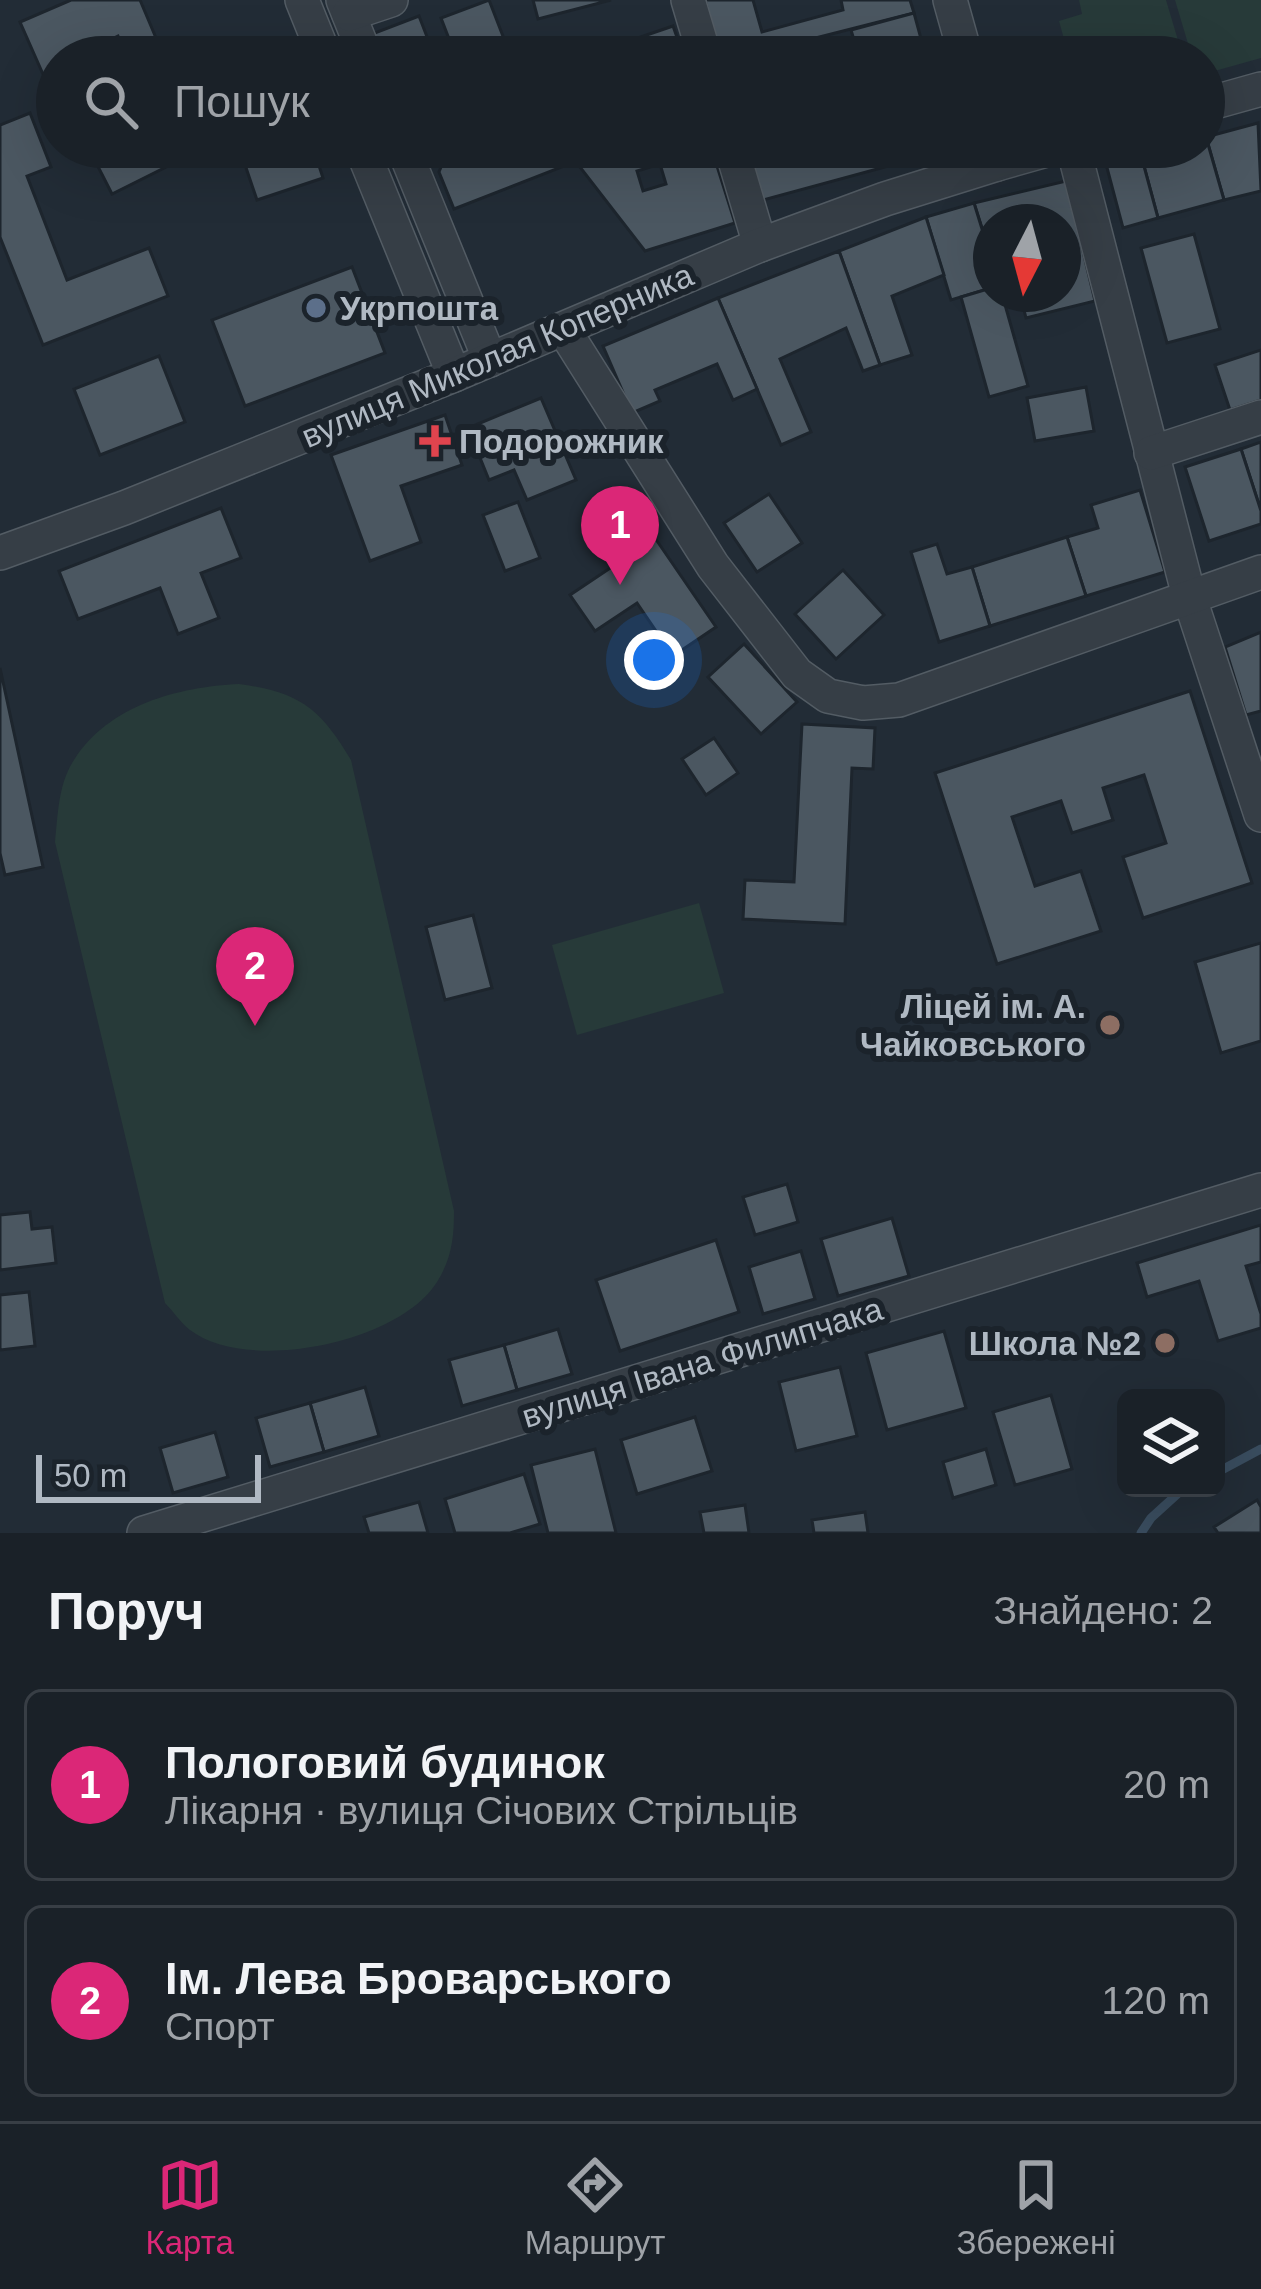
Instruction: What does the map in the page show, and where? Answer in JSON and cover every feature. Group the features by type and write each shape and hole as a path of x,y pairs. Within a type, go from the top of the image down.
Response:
{"street":[{"path":"302,0 317,36"},
{"path":"358,36 346,7 391,0"},
{"path":"688,0 699,36"},
{"path":"950,0 960,36"},
{"path":"1225,99 1261,89"},
{"path":"370,168 454,375"},
{"path":"412,168 490,360"},
{"path":"737,168 760,245"},
{"name":"вулиця Миколая Коперника","path":"0,553 454,375 760,245 964,168"},
{"path":"1078,168 1189,596 1261,815"},
{"path":"564,330 713,566 797,674 828,696 863,703 899,700 1261,572"},
{"path":"1151,453 1261,417"},
{"name":"вулиця Івана Филипчака","path":"144,1533 1261,1190"}],"green space":[{"path":"1079,0 1166,0 1177,36 1063,36 1059,21 1082,14"},
{"path":"1175,0 1261,0 1261,58 1225,68 1225,36 1186,36"},
{"path":"239,684 277,692 306,706 329,727 351,760 454,1211 446,1264 418,1303 357,1336 284,1350 248,1350 216,1343 190,1330 165,1303 55,842 69,769 106,725 169,695"},
{"path":"699,903 724,993 577,1035 552,945"}],"building":[{"path":"71,0 140,0 155,36 36,36 36,58 20,22"},
{"path":"489,0 503,36 448,36 441,18"},
{"path":"533,0 611,0 538,19"},
{"path":"705,0 753,0 762,32 843,10 841,0 910,0 914,13 824,36 714,36"},
{"path":"914,13 920,36 853,36 851,30"},
{"path":"419,16 427,36 373,36"},
{"path":"673,26 677,36 644,36"},
{"path":"30,113 36,128 36,168 48,168 27,176 67,280 149,248 168,296 43,345 0,237 0,125"},
{"path":"1258,123 1261,191 1224,200 1215,168 1225,168 1225,132"},
{"path":"99,168 164,168 112,194"},
{"path":"246,168 320,168 323,178 257,200"},
{"path":"441,168 559,168 454,209"},
{"path":"581,168 647,168 637,171 643,191 666,184 661,168 718,168 735,223 645,251"},
{"path":"750,168 881,168 759,201"},
{"path":"1107,168 1145,168 1158,218 1123,228"},
{"path":"1145,168 1215,168 1224,200 1158,218"},
{"path":"1066,181 1072,204 974,204"},
{"path":"974,203 973,293 951,300 926,217"},
{"path":"926,217 944,275 892,296 912,355 880,365 839,251"},
{"path":"1194,234 1220,329 1167,343 1141,248"},
{"path":"1081,243 1095,301 1081,304"},
{"path":"839,251 880,365 863,371 846,328 780,359 811,432 781,445 718,298"},
{"path":"352,267 385,353 245,406 212,320"},
{"path":"973,293 973,312 1007,312 1028,386 989,397 961,297"},
{"path":"718,298 757,389 733,400 717,364 655,390 660,401 632,413 603,346"},
{"path":"1261,350 1261,400 1230,410 1215,365"},
{"path":"159,356 185,422 100,455 74,389"},
{"path":"1086,387 1094,431 1035,441 1027,398"},
{"path":"541,398 576,480 527,500 514,470 489,480 468,428"},
{"path":"445,415 462,465 401,486 421,542 370,561 331,455"},
{"path":"1261,442 1261,511 1241,449"},
{"path":"1241,449 1261,524 1209,541 1185,467"},
{"path":"1140,490 1165,572 1086,596 1067,537 1098,528 1091,505"},
{"path":"769,494 802,543 757,572 724,523"},
{"path":"518,502 540,558 505,571 483,515"},
{"path":"221,508 241,558 201,573 219,618 178,634 160,588 78,619 59,571"},
{"path":"1067,537 1086,596 990,626 972,567"},
{"path":"655,538 716,627 673,656 637,603 595,631 570,595"},
{"path":"937,544 947,574 972,567 990,626 939,642 911,552"},
{"path":"843,570 884,615 836,659 795,614"},
{"path":"1261,632 1261,711 1246,715 1225,647"},
{"path":"744,644 797,702 761,734 708,677"},
{"path":"0,668 43,867 5,875 0,853"},
{"path":"1190,691 1252,883 1143,918 1123,857 1166,843 1144,775 1103,788 1113,820 1072,833 1061,801 1012,817 1035,886 1081,871 1101,931 997,964 935,773"},
{"path":"802,724 875,728 873,769 852,768 845,924 743,919 745,880 794,882"},
{"path":"714,738 738,773 706,795 682,759"},
{"path":"473,915 492,988 445,1000 426,927"},
{"path":"1261,943 1261,1041 1221,1053 1195,962"},
{"path":"787,1184 798,1222 755,1235 743,1197"},
{"path":"30,1212 32,1229 52,1227 56,1263 0,1270 0,1215"},
{"path":"892,1218 909,1276 838,1296 821,1239"},
{"path":"1261,1225 1261,1262 1246,1266 1261,1328 1218,1341 1199,1281 1147,1297 1137,1263"},
{"path":"716,1240 739,1312 620,1351 596,1280"},
{"path":"801,1251 815,1299 763,1314 749,1267"},
{"path":"29,1292 35,1346 0,1350 0,1295"},
{"path":"558,1329 572,1374 517,1390 504,1345"},
{"path":"944,1331 966,1408 887,1430 866,1353"},
{"path":"504,1345 517,1390 462,1406 449,1360"},
{"path":"840,1367 857,1436 796,1451 779,1382"},
{"path":"365,1387 379,1436 324,1452 310,1403"},
{"path":"1051,1395 1072,1469 1015,1485 993,1412"},
{"path":"310,1403 324,1452 270,1467 256,1418"},
{"path":"695,1417 712,1471 637,1494 621,1440"},
{"path":"215,1432 228,1477 173,1493 160,1448"},
{"path":"595,1449 616,1533 548,1533 531,1465"},
{"path":"986,1449 996,1485 953,1498 943,1462"},
{"path":"524,1474 540,1524 510,1533 455,1533 445,1499"},
{"path":"1257,1500 1261,1533 1218,1533 1214,1527"},
{"path":"419,1502 428,1533 369,1533 364,1517"},
{"path":"745,1505 749,1533 704,1533 700,1512"},
{"path":"865,1512 868,1533 814,1533 812,1520"}],"waterway":[{"path":"1225,1468 1261,1449"},
{"path":"1141,1533 1174,1497"}],"place":[{"name":"Укрпошта","path":"316,308"},
{"name":"Подорожник","path":"435,441"},
{"name":"Пологовий будинок","path":"620,585"},
{"name":"Ліцей ім. А. Чайковського","path":"1110,1025"},
{"name":"Ім. Лева Броварського","path":"255,1026"},
{"name":"Школа №2","path":"1165,1343"}]}
